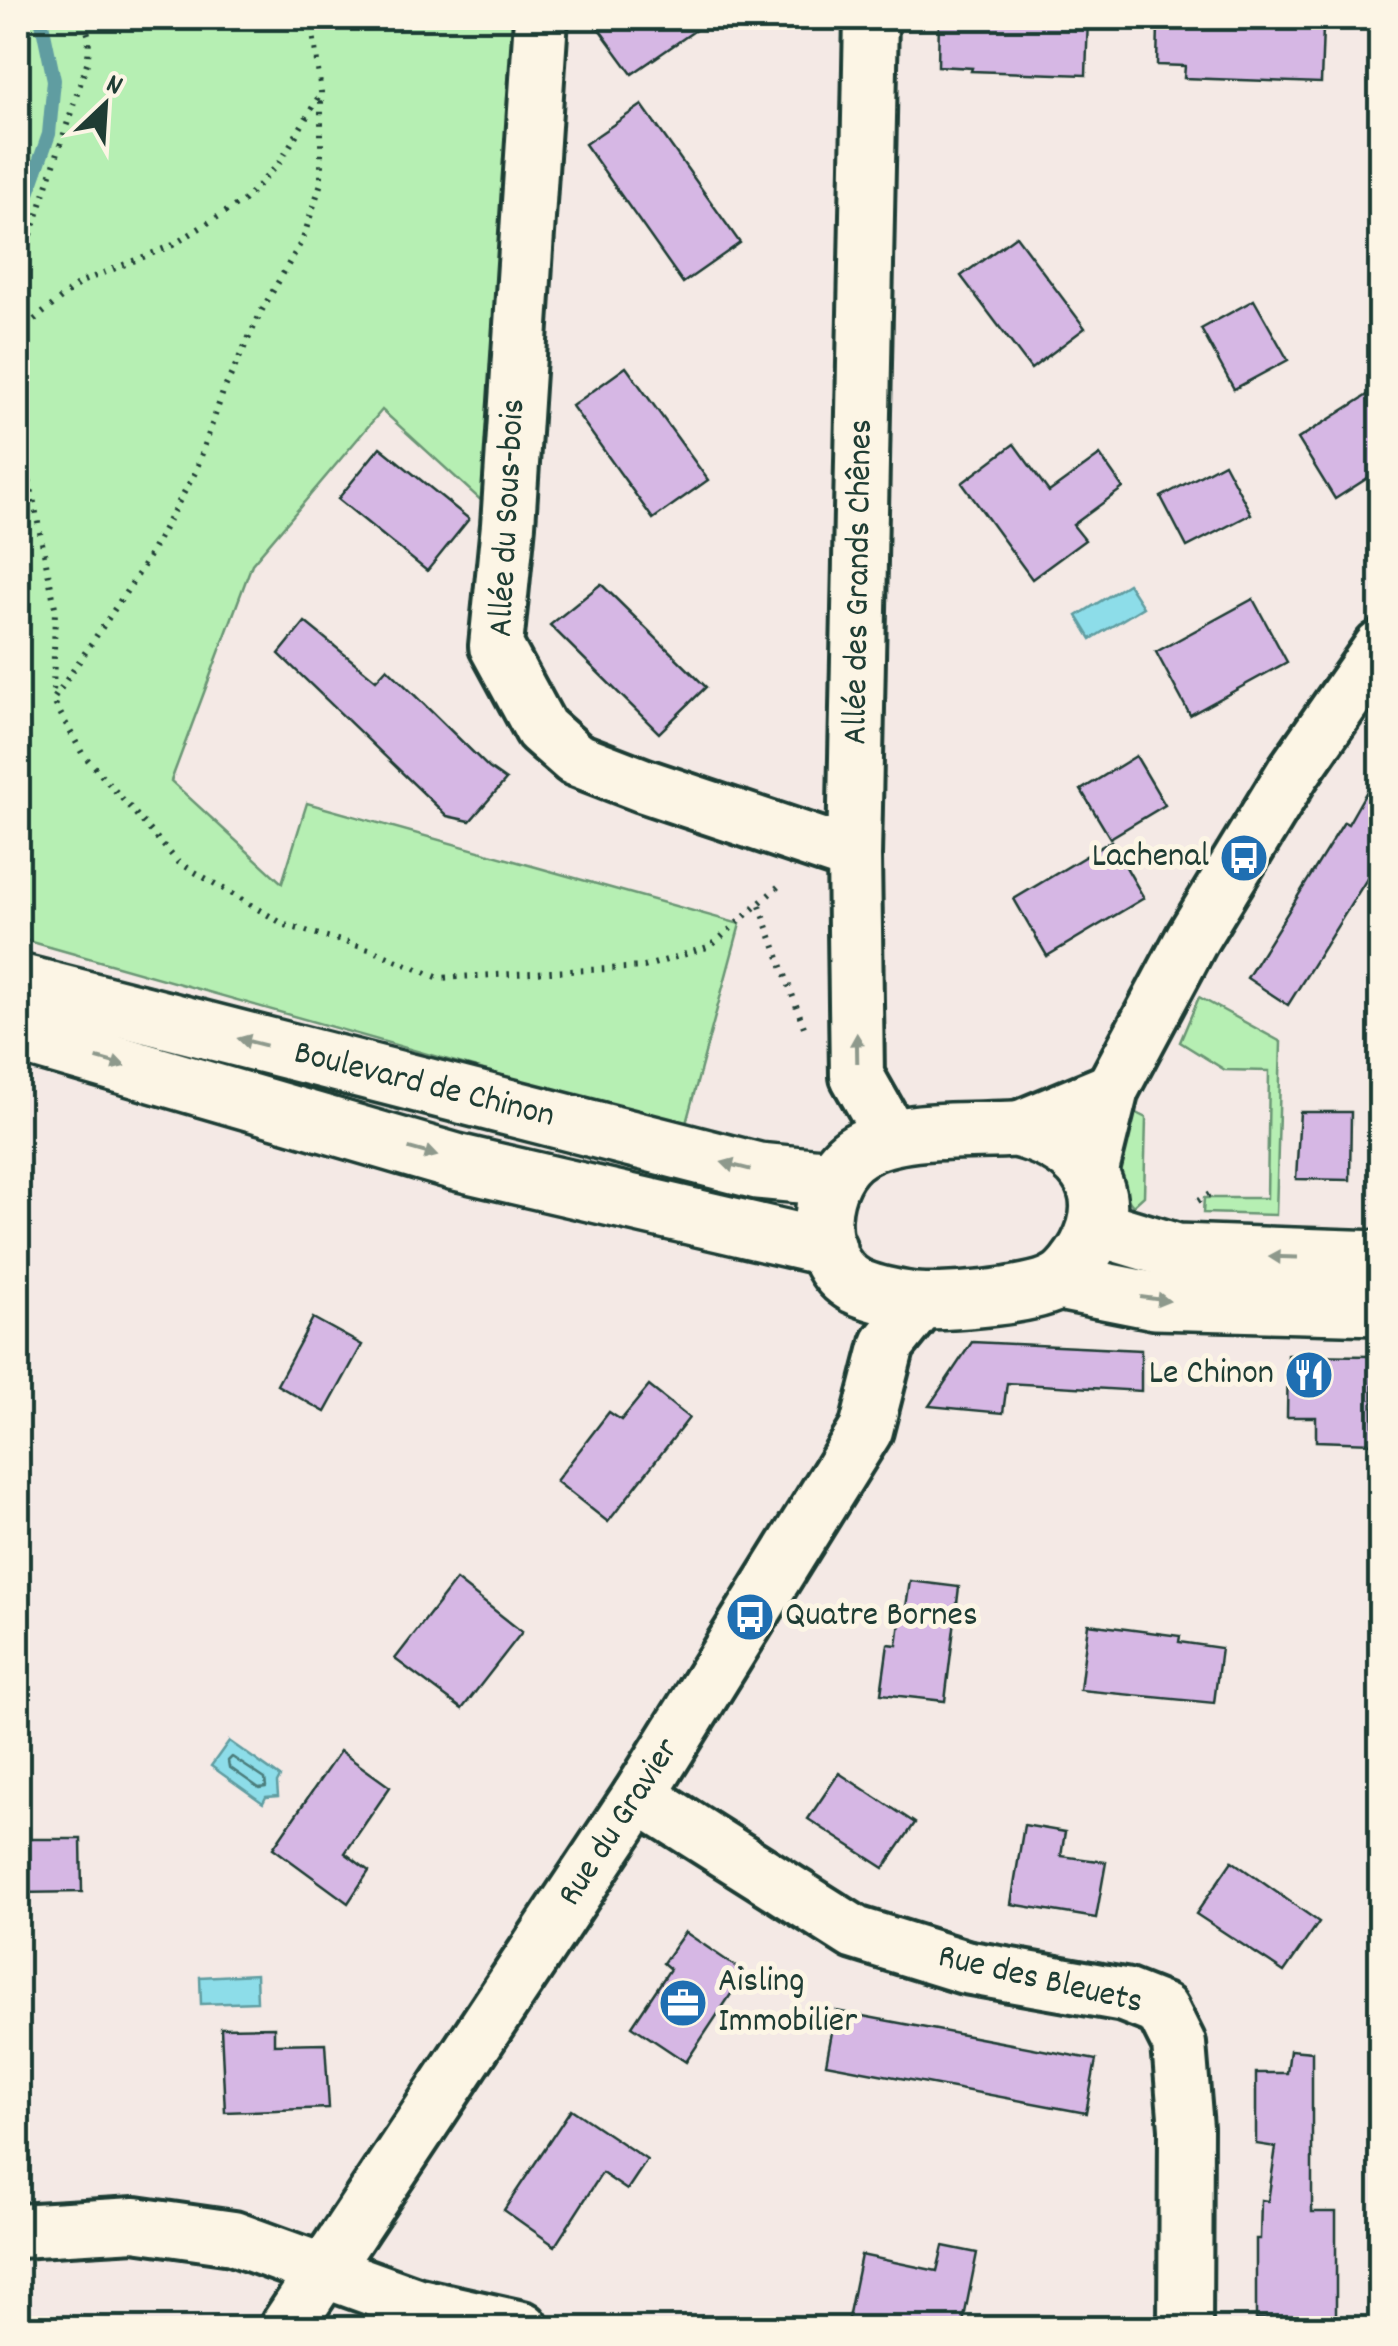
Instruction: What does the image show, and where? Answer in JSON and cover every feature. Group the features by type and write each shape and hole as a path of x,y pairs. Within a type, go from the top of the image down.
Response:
{"main road":[{"name":"Boulevard de Chinon","path":"18,982 758,1171 832,1178"},
{"name":"Boulevard de Chinon","path":"18,1034 456,1162 828,1248"},
{"path":"1016,1129 1044,1136 1066,1148 1091,1174 1100,1202 1098,1228 1082,1257 1059,1282 1027,1293 922,1302 855,1286 838,1271 823,1230 824,1204 832,1178 860,1149 892,1136 1016,1129"},
{"path":"1098,1228 1177,1252 1380,1259"},
{"path":"1059,1282 1155,1301 1380,1308"}],"street":[{"name":"Allée du Sous-bois","path":"541,18 508,524 496,646 541,730 575,759 854,856"},
{"name":"Allée des Grands Chênes","path":"871,18 854,856 857,1076 892,1136"},
{"path":"1091,1174 1112,1089 1193,937 1292,773 1380,648"},
{"path":"1016,1129 1112,1089"},
{"name":"Rue du Gravier","path":"286,2328 639,1796 866,1430 888,1344 922,1302"},
{"name":"Rue des Bleuets","path":"639,1796 855,1932 965,1967 1124,1995 1162,2010 1179,2044 1186,2128 1185,2328"},
{"path":"18,2231 135,2224 233,2238 414,2304 522,2328"}],"path":[{"path":"18,274 88,60 89,37 84,18"},
{"path":"53,700 141,570 187,487 223,392 262,310 303,239 321,184 322,92 311,18"},
{"path":"18,333 82,282 173,245 242,202 279,164 322,92"},
{"path":"18,440 55,606 53,700 82,753 178,862 285,925 369,949 439,978 644,967 711,946 760,906 793,872 854,856"},
{"path":"760,906 806,1033"}],"green space":[{"path":"18,18 541,18 508,525 382,410 252,564 171,781 282,883 307,803 740,924 685,1127 18,938"},
{"path":"1199,997 1281,1042 1276,1215 1203,1213 1204,1198 1267,1198 1269,1071 1225,1070 1180,1042"},
{"path":"1128,1109 1146,1118 1144,1196 1133,1206 1118,1171"}],"water":[{"path":"1128,584 1143,607 1091,639 1077,616"},
{"path":"229,1741 280,1777 278,1796 266,1797 263,1803 211,1766"},
{"path":"256,1974 257,2002 201,2004 200,1977"}],"building":[{"path":"591,18 713,18 632,74"},
{"path":"939,18 1088,18 1086,75 938,66"},
{"path":"1186,18 1304,18 1303,26 1323,27 1321,83 1184,78 1185,66 1157,65 1158,24 1186,25"},
{"path":"642,105 740,243 683,283 585,144"},
{"path":"1016,236 1085,328 1031,369 961,276"},
{"path":"1254,300 1288,360 1234,389 1201,329"},
{"path":"626,367 708,480 653,519 572,406"},
{"path":"1380,387 1380,470 1335,499 1298,439"},
{"path":"1014,444 1049,492 1100,455 1123,488 1073,525 1085,540 1032,579 962,483"},
{"path":"380,447 469,519 427,571 338,499"},
{"path":"1224,463 1251,514 1187,547 1161,497"},
{"path":"601,584 706,687 659,733 550,625"},
{"path":"1253,599 1287,662 1190,715 1156,652"},
{"path":"305,622 376,680 387,668 506,780 470,821 447,816 279,654"},
{"path":"1136,756 1165,805 1110,838 1081,790"},
{"path":"1380,768 1380,858 1288,1005 1247,978"},
{"path":"1111,841 1144,898 1047,956 1014,899"},
{"path":"1300,1112 1351,1112 1350,1180 1296,1179"},
{"path":"313,1318 362,1345 325,1412 277,1385"},
{"path":"972,1342 1141,1350 1141,1391 1007,1383 1003,1413 929,1406"},
{"path":"1288,1355 1372,1356 1373,1443 1316,1441 1316,1417 1287,1417"},
{"path":"649,1386 689,1418 608,1522 556,1481 609,1412 621,1420"},
{"path":"456,1580 522,1632 462,1709 395,1659"},
{"path":"910,1581 959,1587 945,1701 881,1694 888,1644 897,1645"},
{"path":"1088,1624 1180,1636 1179,1642 1221,1648 1214,1703 1080,1690"},
{"path":"340,1751 390,1787 345,1853 369,1871 348,1903 273,1848"},
{"path":"839,1773 915,1823 884,1868 808,1819"},
{"path":"1024,1825 1065,1832 1061,1856 1106,1862 1096,1918 1011,1904"},
{"path":"18,1839 81,1839 82,1892 18,1893"},
{"path":"1232,1861 1319,1922 1284,1972 1196,1914"},
{"path":"685,1932 745,1973 686,2062 632,2026 670,1969 663,1963"},
{"path":"836,2011 1096,2060 1086,2113 826,2064"},
{"path":"274,2027 274,2044 325,2043 329,2108 225,2112 221,2028"},
{"path":"1290,2050 1312,2052 1312,2212 1336,2212 1336,2319 1256,2319 1256,2239 1260,2239 1261,2200 1268,2201 1276,2147 1256,2144 1256,2073 1287,2073"},
{"path":"571,2109 647,2160 627,2190 602,2173 555,2246 504,2210"},
{"path":"943,2246 977,2253 962,2328 873,2328 847,2323 861,2255 937,2271"}],"waterway":[{"path":"18,222 49,134 54,80 41,18"}],"place":[{"name":"Lachenal","path":"1244,858"},
{"name":"Le Chinon","path":"1309,1375"},
{"name":"Quatre Bornes","path":"750,1617"},
{"name":"Aisling Immobilier","path":"683,2003"}]}
